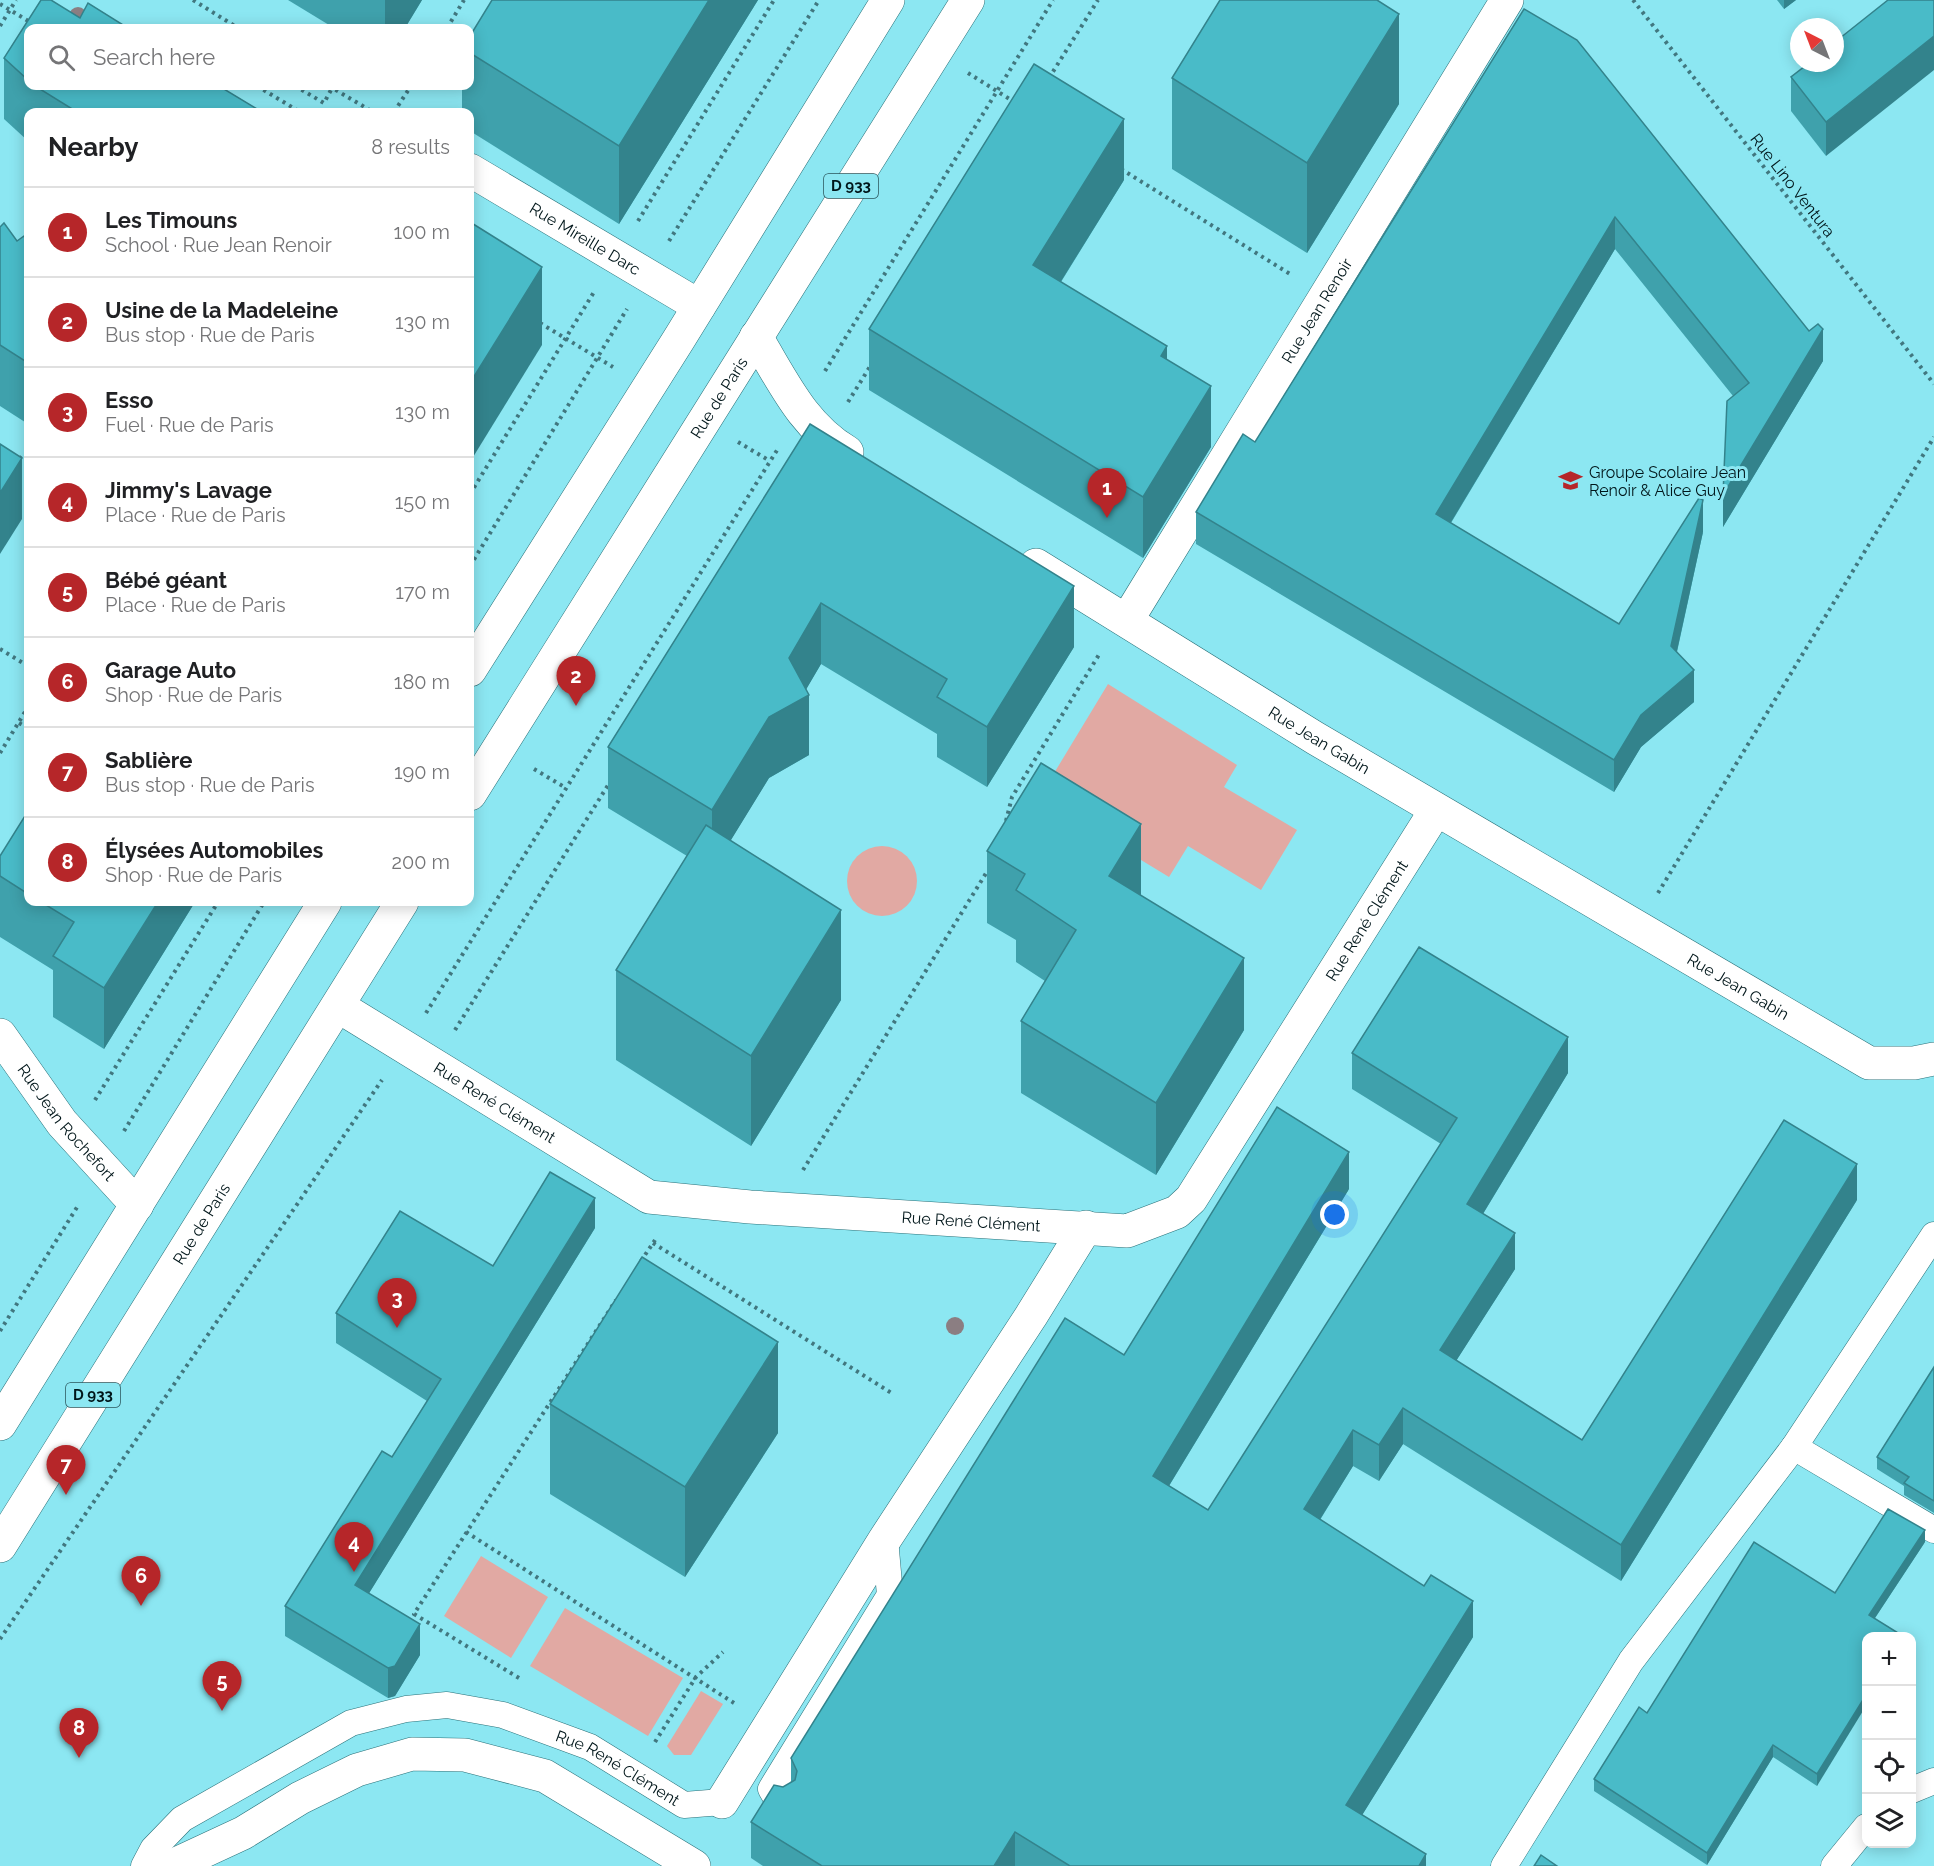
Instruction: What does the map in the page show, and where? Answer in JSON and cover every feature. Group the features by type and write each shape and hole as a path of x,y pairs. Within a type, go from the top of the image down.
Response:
{"street":[{"path":"474,664 888,0"},
{"name":"Rue de Paris","path":"474,788 968,0"},
{"name":"Rue Jean Renoir","path":"1127,620 1507,0"},
{"name":"Rue Mireille Darc","path":"474,172 699,306"},
{"path":"756,337 801,410 825,439 877,470"},
{"name":"Rue Jean Gabin","path":"1010,549 1436,810 1869,1063 1914,1063 1934,1059"},
{"name":"Rue René Clément","path":"338,1006 649,1197 760,1208 1127,1231 1177,1212 1191,1199 1436,810"},
{"path":"0,1424 323,906"},
{"name":"Rue de Paris","path":"0,1546 41,1476 189,1246 400,906"},
{"name":"Rue Jean Rochefort","path":"0,1035 73,1136 137,1205"},
{"name":"Rue René Clément","path":"722,1802 885,1539 1046,1294 1086,1227"},
{"path":"172,1866 243,1833 300,1798 357,1770 412,1754 465,1755 545,1776 694,1866"},
{"path":"223,1866 243,1833"}],"lane":[{"path":"1504,1866 1631,1661 1794,1447 1934,1235"},
{"path":"1794,1447 1934,1530"},
{"path":"782,1808 771,1789 890,1595 885,1539"},
{"name":"Rue René Clément","path":"144,1866 153,1848 182,1819 351,1723 406,1709 447,1706 502,1715 590,1747 684,1805 722,1802"},
{"path":"1916,1788 1934,1781"},
{"path":"1834,1866 1862,1832"}],"path":[{"path":"0,26 16,0"},
{"path":"193,0 232,24"},
{"path":"450,24 465,0"},
{"path":"474,559 647,275 819,0"},
{"path":"0,1639 405,1047 1053,0"},
{"path":"1048,81 1098,0"},
{"name":"Rue Lino Ventura","path":"1633,0 1934,384"},
{"path":"0,4 33,24"},
{"path":"935,52 1021,106"},
{"path":"264,90 293,108"},
{"path":"302,90 324,103 330,90"},
{"path":"336,90 366,108"},
{"path":"397,108 408,90"},
{"path":"1118,167 1326,296"},
{"path":"537,321 597,357"},
{"path":"825,439 874,360"},
{"path":"1638,927 1934,437"},
{"path":"9,451 24,460"},
{"path":"1004,831 1012,797 1095,659 1127,620"},
{"path":"0,649 24,664"},
{"path":"0,753 24,714"},
{"path":"19,723 24,726"},
{"path":"434,1064 611,781"},
{"path":"791,1170 803,1170 992,864"},
{"path":"73,1136 216,906"},
{"path":"0,1331 262,906"},
{"path":"640,1263 681,1200"},
{"path":"652,1243 893,1394"},
{"path":"525,1682 414,1614 620,1293"},
{"path":"466,1532 735,1701 729,1710"},
{"path":"653,1746 696,1677 723,1652"}],"shaded area":[{"path":"1108,684 1237,765 1224,787 1297,830 1261,890 1188,846 1169,877 1039,798"},
{"path":"875,846 889,846 902,852 911,861 917,874 915,894 907,906 889,916 875,916 862,910 853,901 847,888 847,874 853,861 862,852"},
{"path":"481,1556 548,1597 511,1658 444,1616"},
{"path":"565,1608 683,1678 648,1736 530,1666"},
{"path":"701,1691 723,1704 691,1755 674,1755 667,1746"}],"building":[{"path":"41,0 51,0 80,18 88,3 122,24 26,24"},
{"path":"492,0 709,0 619,146 474,55 474,29"},
{"path":"1220,0 1377,0 1399,14 1307,163 1172,78"},
{"path":"1888,0 1934,0 1934,36 1826,122 1791,77 1797,72 1844,72 1844,35"},
{"path":"1524,9 1577,40 1809,331 1818,324 1823,329 1723,495 1727,401 1749,383 1615,217 1436,514 1619,624 1699,498 1703,500 1671,646 1694,670 1641,715 1614,760 1196,512 1243,434 1255,442"},
{"path":"24,27 24,76 4,58"},
{"path":"1034,64 1124,119 1033,265 1167,346 1161,356 1211,386 1143,497 869,329"},
{"path":"41,90 226,90 255,108 71,108"},
{"path":"4,223 17,241 24,236 24,360 0,345 0,227"},
{"path":"474,224 542,267 474,377"},
{"path":"810,424 1074,586 987,727 937,697 947,679 821,603 789,658 809,695 769,717 712,810 608,747"},
{"path":"0,444 22,458 0,493"},
{"path":"1041,763 1141,824 1109,876 1244,958 1156,1103 1021,1021 1076,930 1016,890 1025,874 987,851"},
{"path":"24,817 24,891 0,876 0,856"},
{"path":"706,825 841,910 751,1056 616,970"},
{"path":"48,906 155,906 104,988 53,956 74,922"},
{"path":"1419,947 1568,1037 1467,1204 1515,1233 1440,1350 1582,1440 1784,1120 1857,1164 1621,1545 1403,1408 1379,1445 1353,1430 1304,1509 1424,1586 1431,1575 1473,1601 1346,1805 1426,1854 1419,1866 1070,1866 1015,1832 994,1866 822,1866 751,1822 774,1785 783,1787 795,1780 797,1771 791,1758 1065,1318 1124,1355 1277,1107 1349,1152 1153,1476 1208,1510 1457,1118 1352,1053"},
{"path":"550,1172 595,1198 355,1585 420,1624 395,1666 388,1668 285,1606 382,1451 392,1457 441,1379 336,1313 400,1211 493,1266"},
{"path":"642,1257 778,1342 685,1487 550,1404"},
{"path":"1934,1367 1934,1501 1904,1483 1909,1477 1877,1457"},
{"path":"1888,1509 1925,1530 1869,1615 1897,1632 1862,1632 1862,1701 1817,1774 1773,1745 1707,1853 1594,1779 1639,1707 1647,1713 1754,1542 1835,1593"},
{"path":"1541,1855 1557,1866 1534,1866"}],"place":[{"name":"Groupe Scolaire Jean Renoir & Alice Guy","path":"1571,481"},
{"name":"Les Timouns","path":"1107,518"},
{"name":"Usine de la Madeleine","path":"576,706"},
{"name":"Esso","path":"397,1328"},
{"name":"Sablière","path":"66,1495"},
{"name":"Jimmy's Lavage","path":"354,1572"},
{"name":"Garage Auto","path":"141,1606"},
{"name":"Bébé géant","path":"222,1711"},
{"name":"Élysées Automobiles","path":"79,1758"}]}
